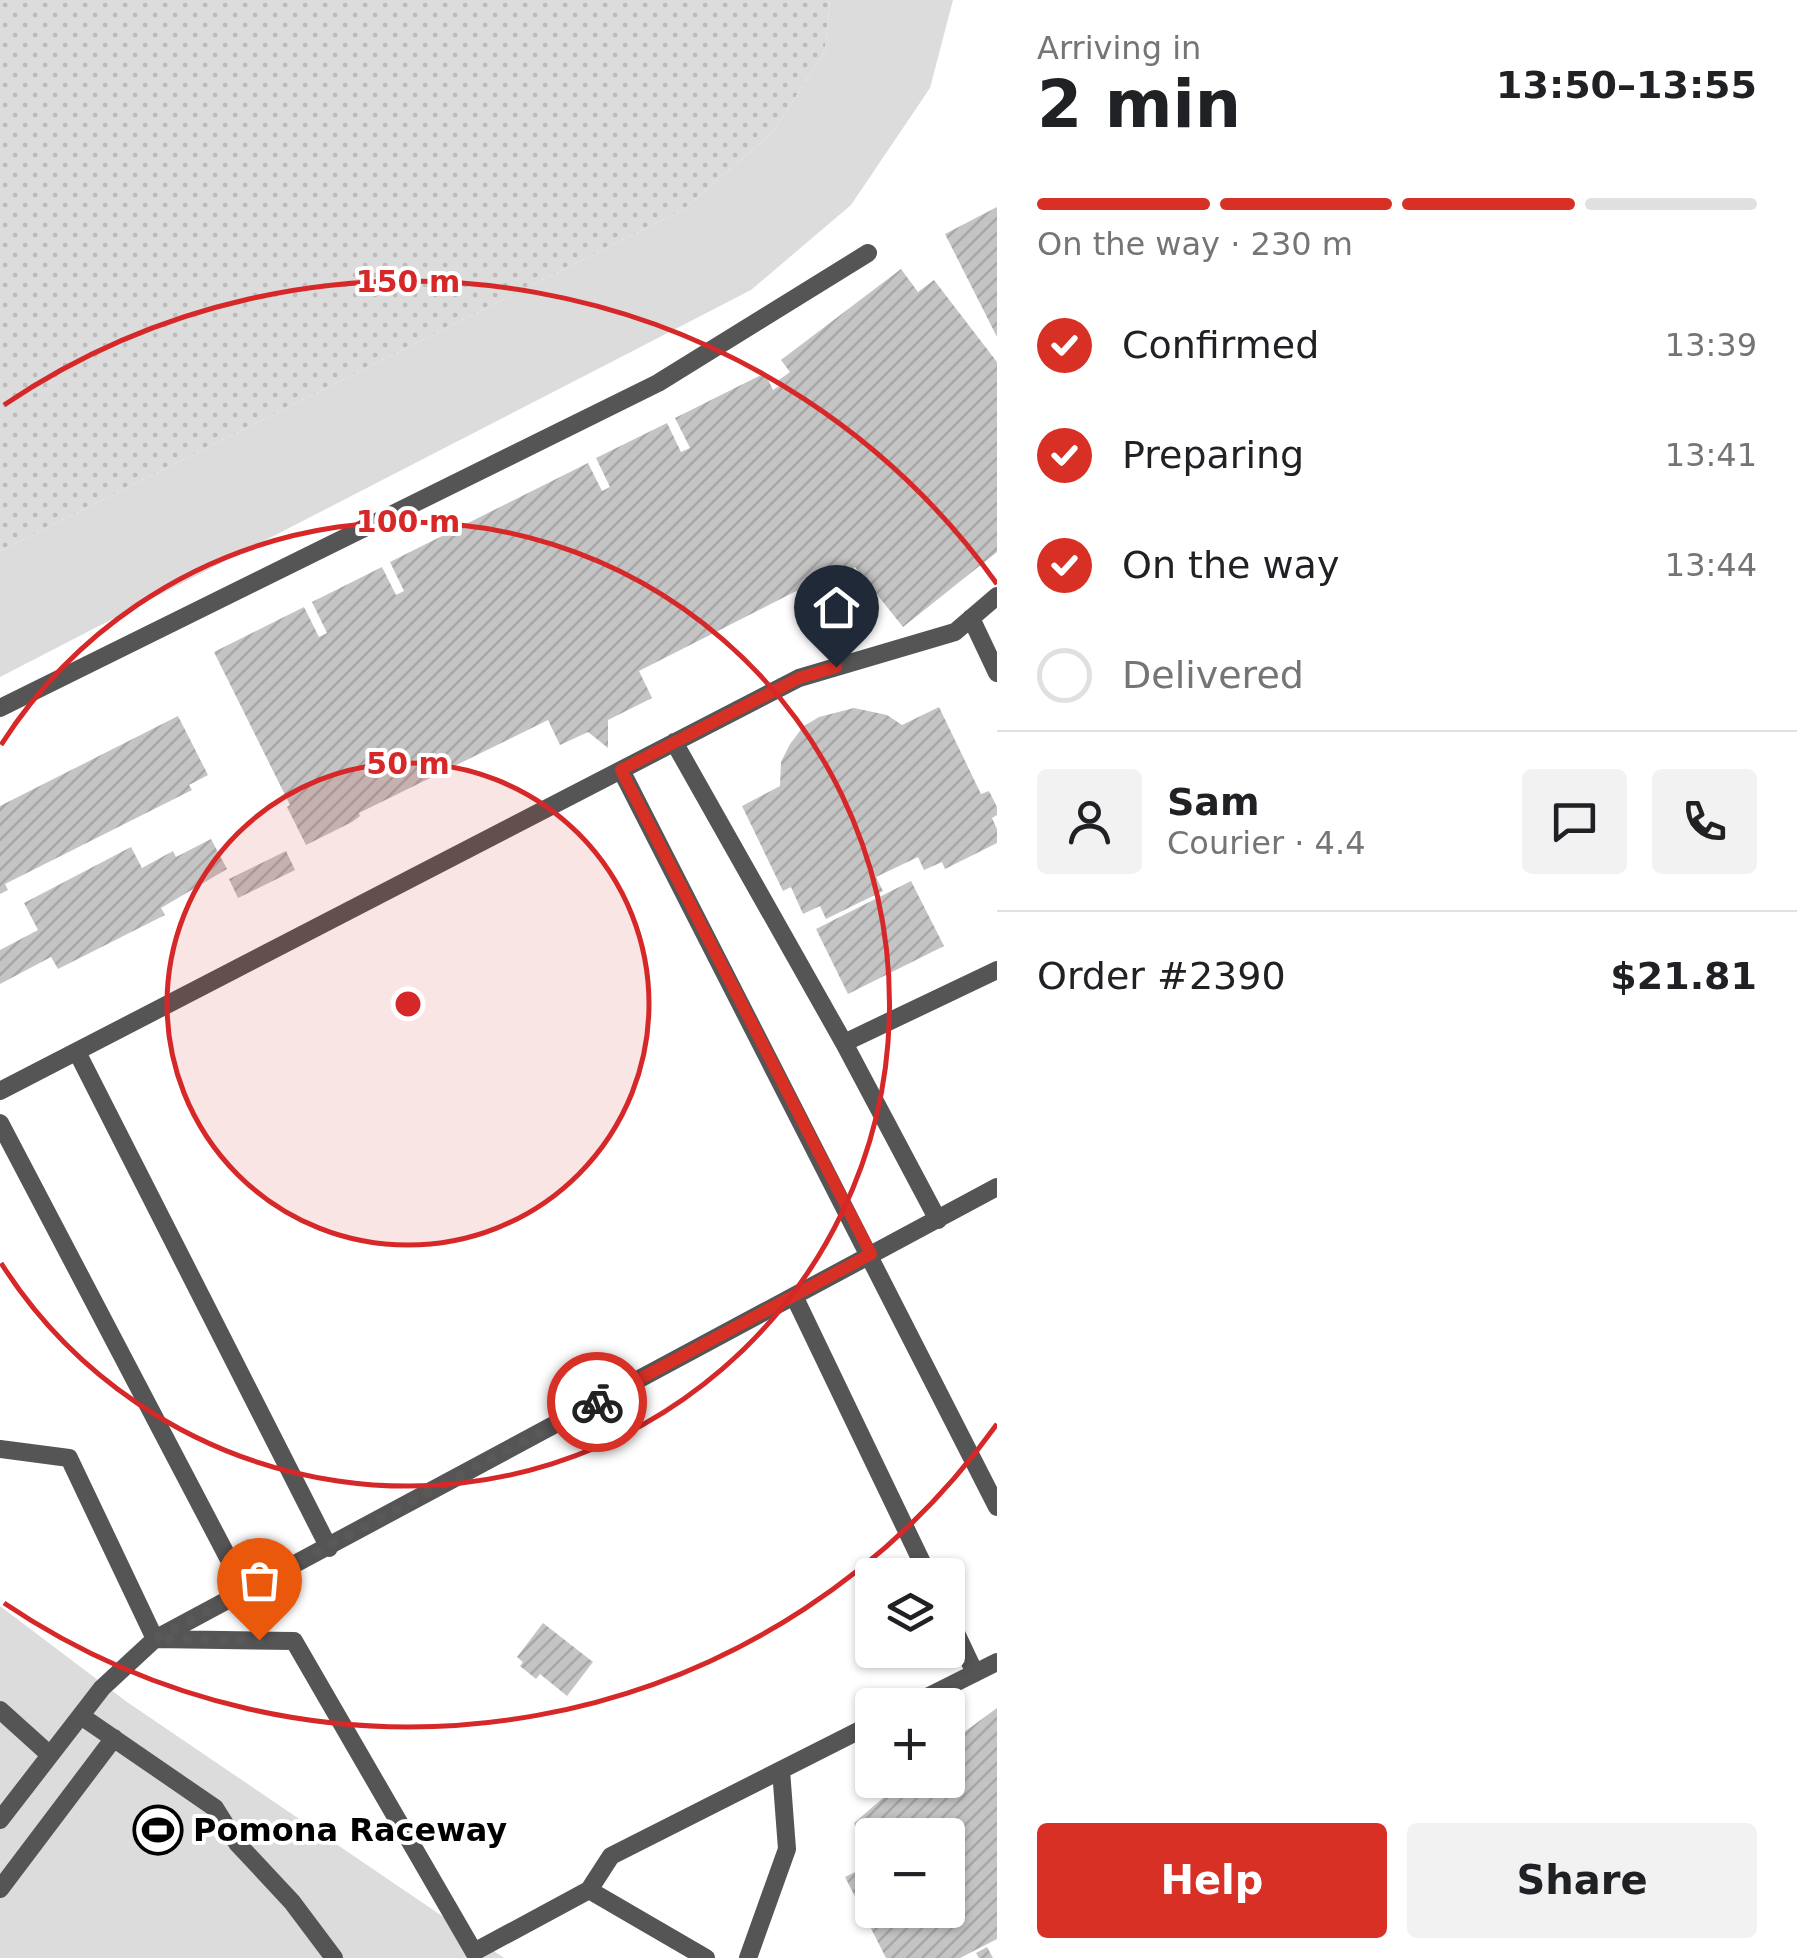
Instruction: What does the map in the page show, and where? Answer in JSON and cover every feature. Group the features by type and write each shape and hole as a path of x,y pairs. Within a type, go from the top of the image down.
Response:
{"lane":[{"path":"0,708 658,383 868,253"},
{"path":"0,1092 799,678 955,632 997,596"},
{"path":"970,618 997,673"},
{"path":"674,742 844,1043 938,1220"},
{"path":"621,770 997,1507"},
{"path":"844,1043 997,970"},
{"path":"78,1052 329,1548"},
{"path":"0,1123 246,1592"},
{"path":"0,1820 102,1688 155,1639 997,1188"},
{"path":"794,1296 920,1558"},
{"path":"0,1448 69,1458 155,1639"},
{"path":"155,1639 294,1640 475,1955 589,1890 611,1856 855,1733"},
{"path":"965,1652 975,1673"},
{"path":"945,1688 997,1662"},
{"path":"81,1716 215,1808 237,1843 292,1902 334,1958"},
{"path":"4,1721 50,1755"},
{"path":"0,1889 114,1738"},
{"path":"748,1958 788,1850 781,1770"},
{"path":"589,1890 706,1958"}],"shaded area":[{"path":"0,0 830,0 825,51 773,132 684,209 0,551"},
{"path":"830,0 953,0 930,88 851,205 751,290 0,677 0,551 684,209 773,132 825,51"},
{"name":"Pomona Raceway","path":"0,1606 127,1702 504,1958 0,1958"}],"building":[{"path":"997,207 997,337 945,234"},
{"path":"901,269 918,292 934,280 997,362 997,552 903,627 855,567 810,588 808,585 639,671 652,698 608,720 608,748 588,732 560,745 548,720 359,813 352,822 306,845 214,652 304,607 319,637 327,633 312,602 382,567 396,595 404,591 390,562 588,463 602,491 610,487 596,458 667,423 681,452 690,448 675,418 765,373 773,390 779,386 776,382 790,372 781,360"},
{"path":"939,707 981,794 989,791 997,807 997,815 992,818 997,843 945,869 942,862 924,870 918,857 876,877 883,891 826,919 820,906 803,914 791,887 783,891 742,806 780,786 781,762 790,744 804,726 819,717 854,708 887,715 902,725"},
{"path":"178,716 208,775 189,785 192,790 5,884 8,890 0,894 0,806"},
{"path":"211,839 227,869 161,908 165,915 58,969 51,957 0,984 0,950 38,930 24,903 131,847 142,868 173,851 176,857"},
{"path":"286,851 295,870 238,898 229,879"},
{"path":"911,881 944,946 848,994 816,929"},
{"path":"543,1623 593,1662 567,1696 540,1674 536,1679 520,1666 523,1662 517,1657"},
{"path":"997,1708 997,1939 960,1958 886,1958 871,1928 965,1928 965,1818 860,1818 883,1798 965,1798 965,1732"},
{"path":"855,1872 855,1897 845,1877"},
{"path":"987,1947 993,1958 979,1958 976,1953"}],"way so far":[{"path":"259,1640 155,1639 597,1402"}],"place":[{"name":"Pomona Raceway","path":"158,1830"}],"route":[{"path":"597,1402 871,1254 621,770 799,678 836,667"}]}
